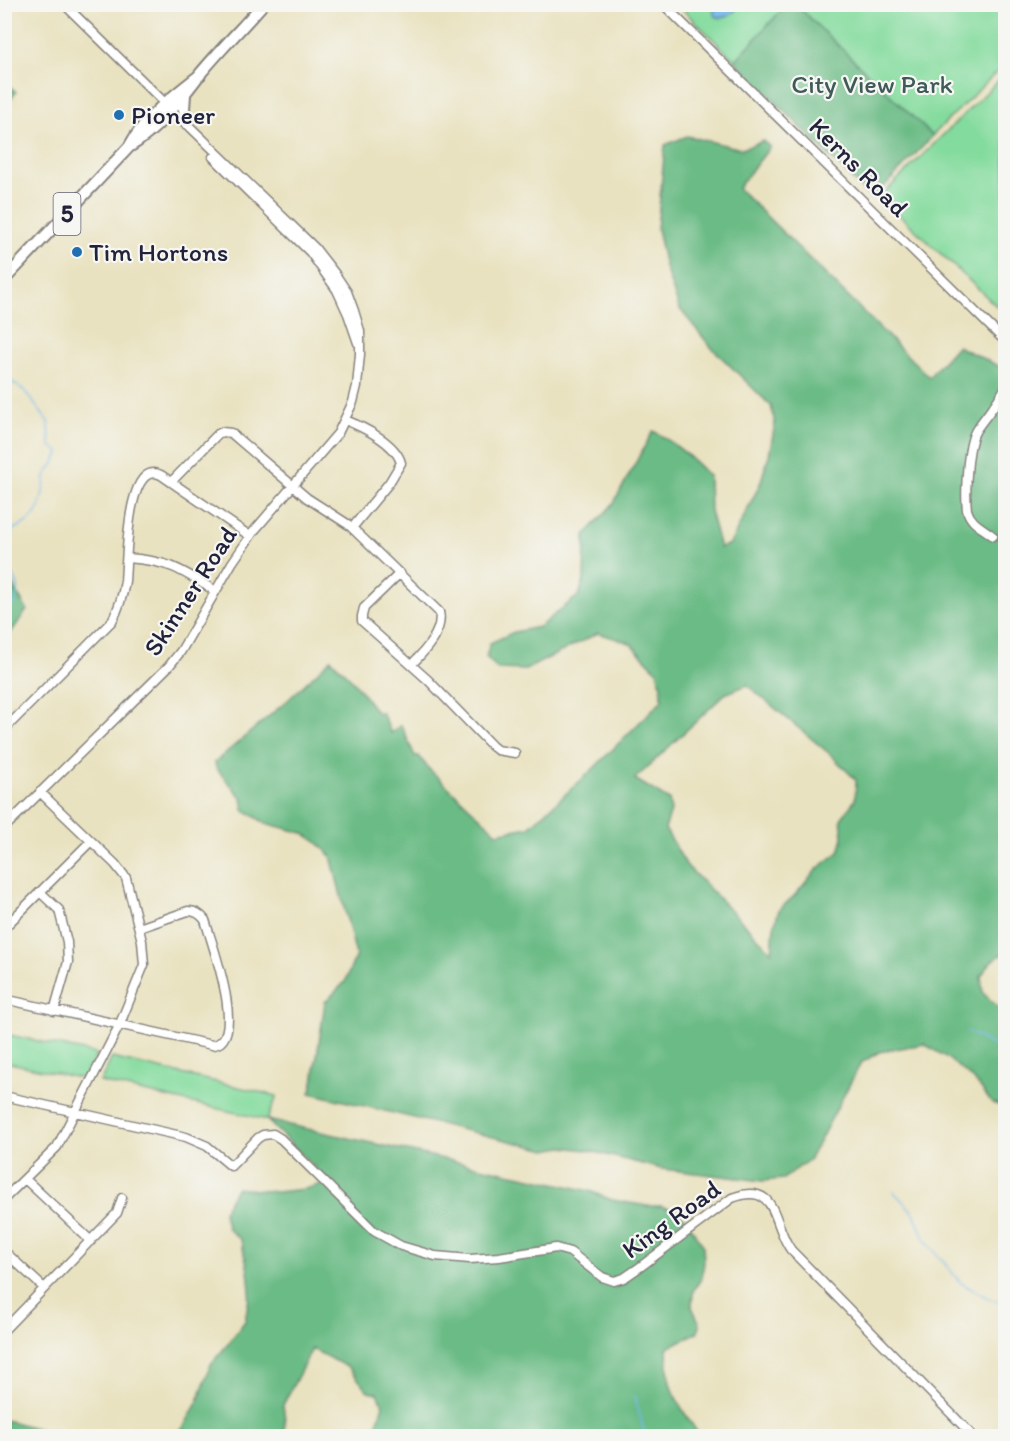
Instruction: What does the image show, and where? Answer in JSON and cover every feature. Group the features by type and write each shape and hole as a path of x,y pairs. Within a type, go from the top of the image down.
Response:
{"main road":[{"name":"5","path":"4,280 129,147 144,138 171,110 263,4"},
{"path":"171,110 200,75"},
{"path":"185,95 186,123"}],"street":[{"path":"64,4 171,110"},
{"name":"Kerns Road","path":"663,4 1003,338"},
{"name":"Skinner Road","path":"4,828 169,666 181,651 250,536 328,447 345,420 357,386 360,331 347,292 335,274 314,247 171,110"},
{"name":"Skinner Road","path":"171,110 237,181 310,252 337,290 359,346"},
{"path":"993,536 974,524 966,510 970,446 976,431 996,404 1005,387"},
{"path":"345,420 366,429 391,447 398,454 401,463 352,528"},
{"path":"171,482 218,434 227,431 231,433 293,486 352,528 436,608 441,616 436,632 412,664"},
{"path":"4,730 107,628 118,610 127,558 131,507 139,484 146,474 153,472 171,482 250,536"},
{"path":"127,558 175,566 215,591"},
{"path":"400,573 364,608 362,616 365,625 412,664 492,746 497,750 515,753"},
{"path":"4,1199 57,1147 119,1026 144,965 139,928 126,878 115,864 40,792"},
{"path":"4,928 91,841"},
{"path":"40,892 59,910 67,942 68,962 54,1011"},
{"path":"4,999 212,1046 224,1041 228,1029 229,1012 226,993 205,920 201,914 188,911 139,928"},
{"path":"4,1096 76,1112"},
{"name":"King Road","path":"76,1112 186,1137 207,1146 231,1166 258,1138 273,1134 281,1139 374,1231 401,1246 435,1256 470,1259 556,1248 570,1252 602,1277 614,1281 624,1278 640,1267 732,1198 745,1194 758,1195 770,1203 783,1238 791,1250 973,1437"},
{"path":"25,1179 91,1241"},
{"path":"4,1330 117,1213 123,1198"},
{"path":"4,1251 44,1288"}],"green space":[{"name":"City View Park","path":"678,5 1005,5 1005,64 872,195"},
{"path":"786,5 796,5 933,136 872,199 735,61"},
{"path":"1005,74 1005,314 880,197"},
{"path":"5,82 16,92 5,106"},
{"path":"687,136 742,149 763,141 770,147 738,188 929,377 957,346 1005,369 1006,811 1002,814 1000,840 1006,845 1006,951 991,962 981,976 983,993 1005,1014 1005,1104 992,1103 974,1080 946,1057 924,1044 879,1052 861,1063 810,1159 783,1179 763,1181 662,1169 587,1150 562,1147 547,1150 310,1093 325,1002 345,982 356,955 331,856 303,833 265,823 244,810 242,798 216,768 215,762 288,700 331,659 354,682 377,713 382,713 391,733 401,725 415,756 419,756 428,768 497,833 529,827 591,771 662,700 657,671 630,643 598,633 525,670 498,669 486,657 490,643 514,632 539,627 579,595 584,580 585,535 613,504 653,431 683,451 709,476 710,511 720,548 730,544 760,484 775,424 771,406 710,346 679,308 665,267 657,229 665,145","holes":["747,685 831,755 856,780 855,800 841,819 843,837 839,852 817,869 779,910 774,927 772,952 687,866 665,829 671,811 669,800 635,779 725,694"]},
{"path":"4,571 27,610 5,641 4,641"},
{"path":"5,1034 97,1054 83,1079 5,1062"},
{"path":"112,1058 277,1096 267,1120 100,1082"},
{"path":"267,1120 590,1191 612,1200 661,1206 674,1210 684,1217 703,1245 704,1263 701,1279 693,1291 692,1307 700,1324 698,1332 667,1348 668,1367 674,1393 700,1436 364,1436 376,1426 383,1405 378,1393 368,1391 349,1368 312,1349 283,1405 284,1436 174,1436 183,1428 198,1401 211,1364 245,1321 250,1291 248,1270 241,1240 228,1229 223,1212 236,1188 276,1192 305,1189 329,1182"},
{"path":"5,1420 66,1436 5,1436"}],"water":[{"path":"712,4 740,5 723,18 715,16"}],"waterway":[{"path":"4,377 24,390 49,423 50,445 59,452 45,477 42,496 35,515 12,530 11,543 4,551"},
{"path":"4,565 15,578 18,588 13,605 4,606"},
{"path":"967,1031 1006,1055"},
{"path":"894,1192 914,1213 925,1240 961,1283 990,1299 1006,1304"},
{"path":"635,1396 645,1436"}],"place":[{"name":"Pioneer","path":"119,115"},
{"name":"Tim Hortons","path":"77,252"}]}
